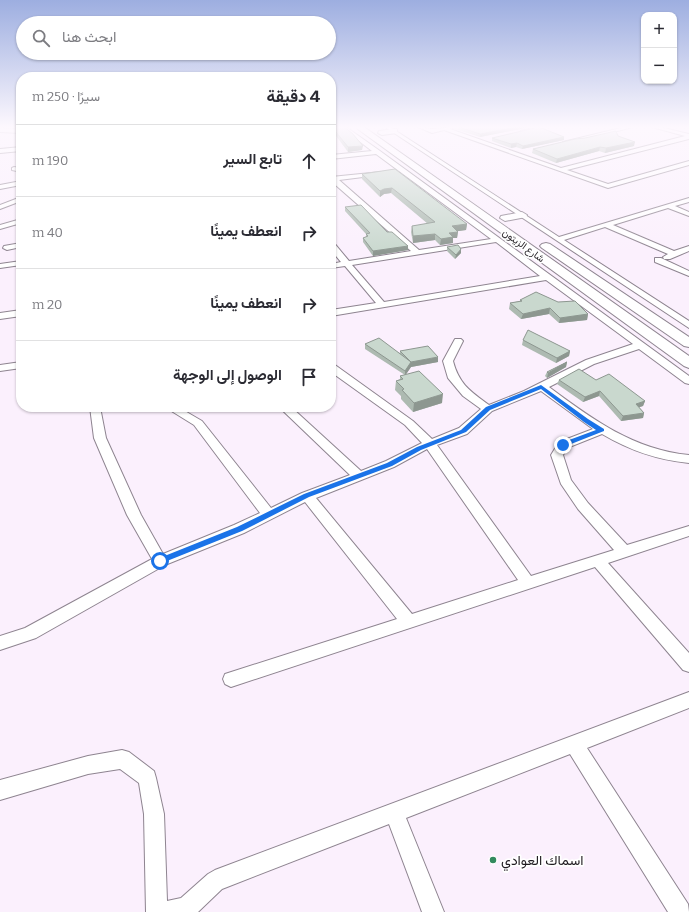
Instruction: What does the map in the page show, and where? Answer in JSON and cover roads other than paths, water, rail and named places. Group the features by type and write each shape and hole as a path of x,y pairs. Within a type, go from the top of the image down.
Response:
{"main road":[{"name":"شارع الزيتون","path":"409,170 425,174 689,363"},
{"name":"شارع الزيتون","path":"435,170 518,227"},
{"path":"425,174 431,172 440,173"},
{"path":"505,218 522,215"},
{"path":"479,227 495,224"},
{"name":"شارع الزيتون","path":"538,241 689,343"},
{"path":"572,264 591,260"}],"street":[{"path":"405,170 479,227 689,381"},
{"path":"451,170 689,325"},
{"path":"564,170 608,186 666,170"},
{"path":"336,178 387,172"},
{"path":"336,182 418,252"},
{"path":"0,187 16,185"},
{"path":"0,207 16,200"},
{"path":"559,239 689,200"},
{"path":"668,206 689,214"},
{"path":"4,218 16,219"},
{"path":"0,227 16,222"},
{"path":"606,225 674,254"},
{"path":"336,265 497,240"},
{"path":"7,248 16,246"},
{"path":"689,248 658,260 689,274"},
{"path":"336,251 382,305"},
{"path":"0,266 16,264"},
{"path":"336,313 548,277"},
{"path":"0,316 16,313"},
{"path":"458,341 448,361 452,376 467,394 488,409"},
{"path":"0,643 30,633 160,561 240,529 307,496 390,464 419,448 463,431 488,409 541,386 590,362 640,345"},
{"path":"0,368 16,366"},
{"path":"336,371 409,423 430,444 528,583"},
{"path":"541,386 586,420 614,438 639,449 663,456 689,459"},
{"path":"96,412 100,438 134,515 160,561"},
{"path":"179,412 198,423 269,515"},
{"path":"290,412 359,476"},
{"path":"601,430 563,445 557,455 565,481 583,506 625,552"},
{"path":"307,496 409,622"},
{"path":"231,679 689,531"},
{"path":"598,561 689,665"},
{"path":"165,912 186,910 215,881 689,700"},
{"path":"574,744 680,912"},
{"path":"0,790 88,766 122,759 147,778 154,814 157,912"},
{"path":"394,813 434,912"}],"place":[{"name":"اسماك العوادي","path":"493,860"}]}
